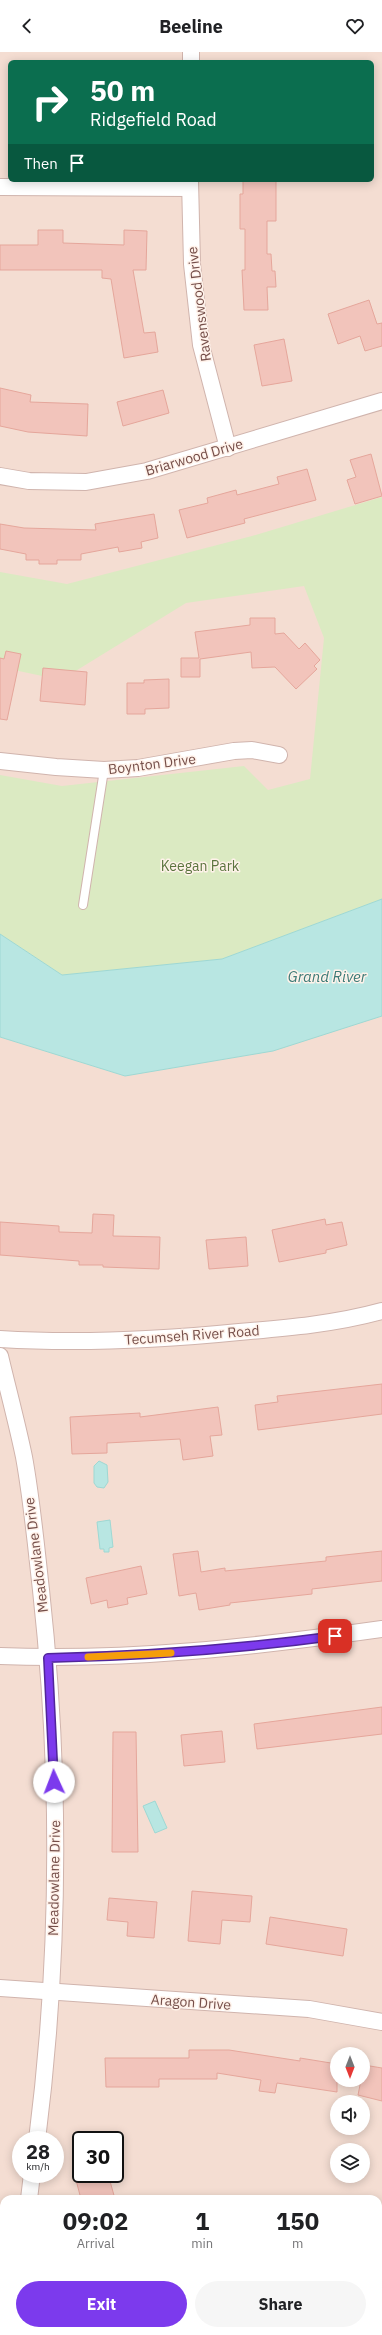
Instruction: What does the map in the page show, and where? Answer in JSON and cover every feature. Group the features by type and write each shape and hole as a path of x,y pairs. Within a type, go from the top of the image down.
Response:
{"street":[{"path":"0,187 190,184"},
{"name":"Ravenswood Drive","path":"190,184 192,264 200,345 228,448"},
{"name":"Briarwood Drive","path":"0,476 29,481 86,482 147,471 382,401"},
{"name":"Boynton Drive","path":"0,760 56,767 104,770 138,768 234,751 252,750 279,756"},
{"name":"Tecumseh River Road","path":"0,1339 49,1342 175,1338 303,1326 382,1311"},
{"name":"Meadowlane Drive","path":"0,1356 24,1459 48,1658 55,1813 52,1993 38,2131"},
{"path":"0,1656 48,1658 121,1656 226,1649 382,1629"},
{"name":"Aragon Drive","path":"0,1988 52,1993 309,2009 382,2022"},
{"path":"29,2195 31,2183"}],"lane":[{"path":"83,905 104,770"}],"shaded area":[{"path":"0,52 382,52 382,899 0,934"},
{"path":"382,1016 382,2195 0,2195 0,1037 125,1076"}],"green space":[{"name":"Keegan Park","path":"382,497 382,899 222,959 62,975 0,934 0,775 62,786 244,766 268,790 310,779 324,638 304,586 186,603 61,680 0,667 0,572 67,584 252,536"}],"water":[{"name":"Grand River","path":"382,899 382,1016 273,1051 125,1076 0,1037 0,934 62,975 222,959"},
{"path":"99,1461 107,1465 108,1482 104,1488 97,1487 94,1483 94,1466"},
{"path":"110,1520 113,1547 109,1548 109,1552 104,1552 104,1549 100,1549 97,1522"},
{"path":"155,1801 167,1828 155,1833 143,1806"}],"building":[{"path":"243,182 276,182 276,221 267,221 267,254 271,254 272,271 275,271 276,287 267,287 268,310 244,310 242,270 245,270 245,229 240,229 240,194 243,194"},
{"path":"38,230 63,230 63,243 124,245 124,230 147,231 146,270 133,270 144,333 155,332 158,352 124,358 111,279 102,278 102,270 0,270 0,245 38,245"},
{"path":"369,300 377,324 382,323 382,346 365,351 360,336 338,344 328,314"},
{"path":"284,339 292,381 262,386 254,345"},
{"path":"0,388 31,395 30,402 88,404 87,436 28,432 0,426"},
{"path":"163,390 169,413 123,426 117,402"},
{"path":"371,454 382,496 355,504 347,480 356,477 350,460"},
{"path":"307,469 316,500 244,519 245,523 187,538 179,510 208,503 207,498 236,490 237,495 279,484 277,477"},
{"path":"154,514 158,538 141,542 142,548 119,552 118,547 81,554 81,560 57,560 57,564 39,564 39,560 26,560 26,554 0,549 0,524 24,528 96,530 95,524"},
{"path":"250,618 275,618 275,634 284,633 299,649 305,643 320,660 314,666 317,669 296,689 275,667 252,668 251,652 200,659 200,677 181,677 181,658 199,658 195,632 250,625"},
{"path":"6,651 21,654 7,720 0,719 0,658 4,659"},
{"path":"43,668 87,672 85,705 40,701"},
{"path":"169,679 169,708 145,709 145,714 127,714 127,683 144,683 144,680"},
{"path":"93,1214 114,1215 113,1236 160,1237 159,1269 79,1265 79,1261 0,1255 0,1222 59,1226 59,1232 92,1233"},
{"path":"325,1219 326,1225 342,1222 347,1245 326,1250 326,1253 279,1262 272,1230"},
{"path":"246,1237 248,1266 209,1269 206,1240"},
{"path":"382,1384 382,1414 258,1430 255,1405 278,1402 277,1396"},
{"path":"218,1407 222,1435 210,1436 213,1456 183,1460 180,1439 107,1443 107,1453 72,1454 70,1417 140,1413 140,1417"},
{"path":"198,1551 201,1572 225,1568 225,1571 326,1561 326,1557 382,1551 382,1581 312,1589 312,1594 230,1603 230,1605 199,1610 196,1593 179,1596 173,1554"},
{"path":"141,1566 147,1594 127,1598 128,1604 108,1608 107,1600 91,1604 86,1578"},
{"path":"382,1707 382,1734 257,1749 254,1724"},
{"path":"222,1731 225,1762 184,1766 181,1735"},
{"path":"113,1732 136,1732 138,1852 112,1852"},
{"path":"192,1891 252,1896 250,1922 222,1920 220,1944 188,1941"},
{"path":"109,1898 157,1902 154,1938 127,1936 128,1922 107,1920"},
{"path":"270,1917 347,1929 343,1956 266,1944"},
{"path":"189,2050 229,2050 300,2061 300,2058 330,2063 330,2087 337,2087 337,2092 277,2083 275,2093 259,2091 261,2080 217,2073 217,2079 159,2079 159,2087 106,2087 105,2058 189,2058"},
{"path":"370,2066 382,2068 382,2101 370,2098 370,2095 358,2095 360,2087 370,2087"},
{"path":"77,2183 111,2183 114,2195 80,2195"}],"slow traffic":[{"path":"88,1657 171,1653"}],"route":[{"path":"54,1782 48,1658 121,1656 226,1649 335,1636"}]}
